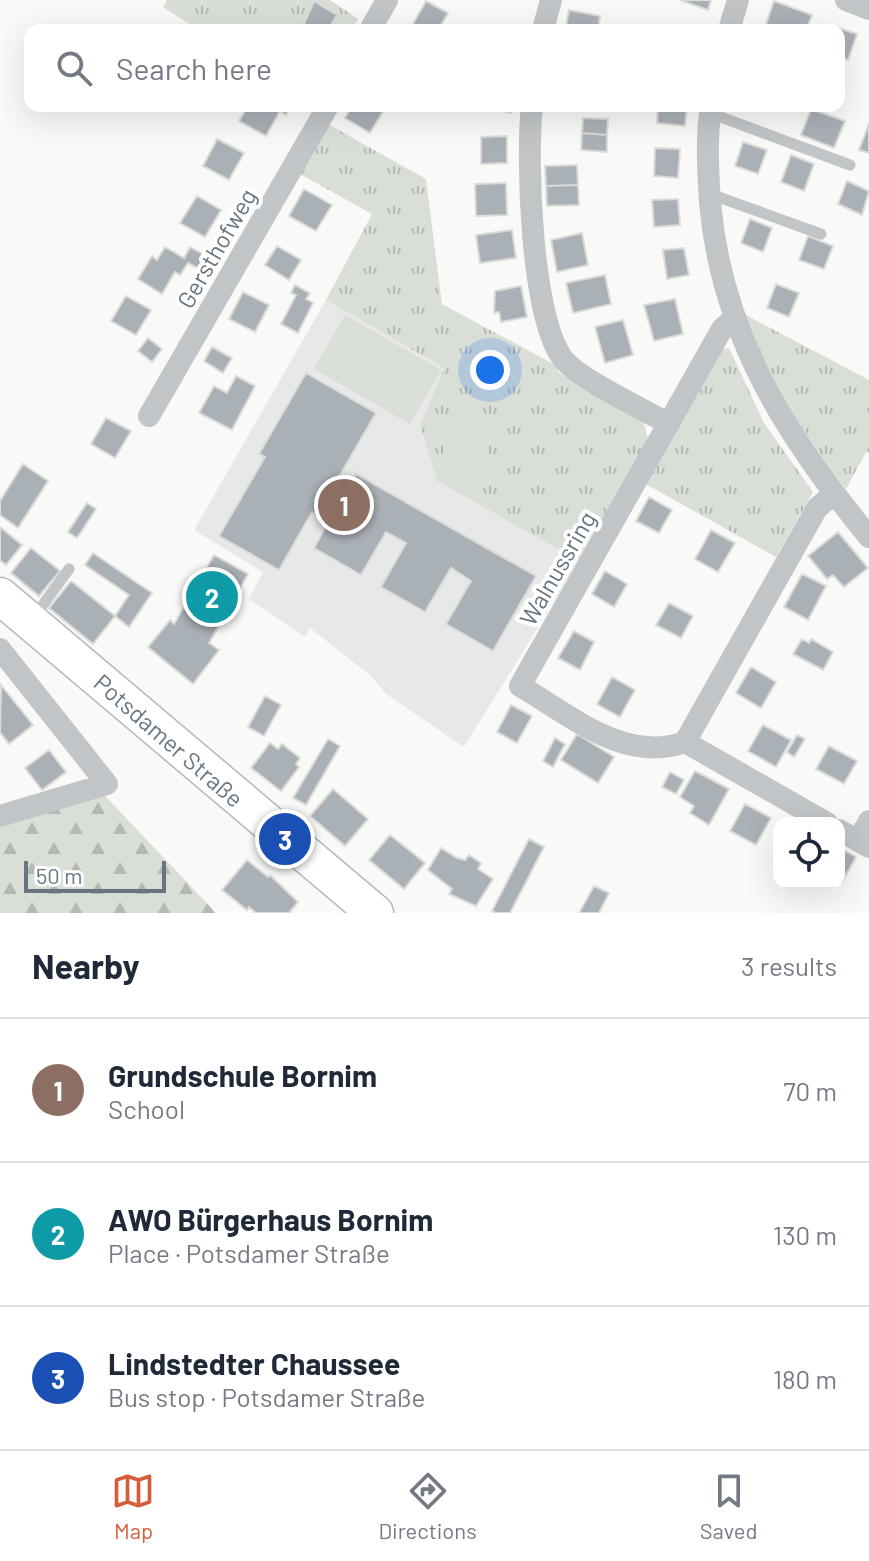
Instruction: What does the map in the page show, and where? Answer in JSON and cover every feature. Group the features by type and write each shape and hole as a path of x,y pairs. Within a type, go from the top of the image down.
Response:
{"main road":[{"name":"Potsdamer Straße","path":"0,596 375,913"}],"street":[{"path":"373,24 387,0"},
{"path":"545,24 551,0"},
{"path":"731,24 738,0"},
{"path":"846,0 869,9"},
{"name":"Gersthofweg","path":"149,416 325,112"},
{"path":"532,112 531,219 537,267 558,351 571,367 669,424"},
{"path":"710,112 713,232 733,319 778,413 834,494 869,537"},
{"name":"Walnussring","path":"685,742 655,750 622,744 520,686 722,329 733,319"},
{"path":"816,817 685,742 817,508 834,494"},
{"path":"0,649 107,784 0,816"}],"lane":[{"path":"715,112 850,165"},
{"path":"710,194 821,234"},
{"path":"30,621 69,569"}],"shaded area":[{"path":"326,300 444,368 420,425 437,481 579,561 464,747 386,694 371,676 310,628 305,637 249,599 263,572 194,530"}],"green space":[{"path":"167,0 330,0 358,19 355,24 190,24 163,7"},
{"path":"326,123 426,179 442,304 557,366 558,372 643,420 648,439 579,561 437,481 420,425 444,368 326,300 372,214 298,173"},
{"path":"744,314 869,380 869,453 866,452 846,489 788,405 764,361"},
{"path":"345,315 441,370 410,424 314,369"},
{"path":"729,348 764,423 813,492 776,557 644,483 719,350"},
{"path":"448,417 490,421 484,481 442,476"},
{"path":"92,782 216,913 0,913 0,809"}],"building":[{"path":"680,0 711,0 708,10"},
{"path":"314,1 337,15 332,24 304,24"},
{"path":"426,1 448,13 442,24 413,24"},
{"path":"774,1 812,15 808,24 766,24"},
{"path":"569,10 600,16 599,24 566,24"},
{"path":"845,30 857,34 848,60 845,59"},
{"path":"244,112 279,112 266,136 239,121"},
{"path":"348,112 383,112 370,133 345,118"},
{"path":"658,112 686,112 685,126 657,123"},
{"path":"810,112 845,121 834,148 801,135"},
{"path":"583,118 608,119 607,135 582,133"},
{"path":"869,123 869,153 859,150"},
{"path":"582,133 607,135 607,152 581,150"},
{"path":"507,136 507,163 481,164 481,137"},
{"path":"217,139 244,153 229,180 203,166"},
{"path":"743,142 767,150 758,174 735,166"},
{"path":"655,148 680,149 678,178 654,176"},
{"path":"791,155 814,164 804,191 781,182"},
{"path":"577,165 578,185 546,186 545,166"},
{"path":"847,181 869,191 862,215 838,204"},
{"path":"506,183 507,215 476,216 475,184"},
{"path":"578,185 579,205 547,206 546,186"},
{"path":"304,189 332,205 316,231 289,216"},
{"path":"197,196 221,210 205,237 180,223"},
{"path":"678,199 680,225 654,227 652,200"},
{"path":"750,219 772,228 763,252 741,243"},
{"path":"512,230 516,258 480,263 476,235"},
{"path":"582,233 588,265 557,272 551,240"},
{"path":"808,236 833,246 824,269 799,260"},
{"path":"277,246 301,260 289,280 265,265"},
{"path":"165,247 184,258 190,247 212,259 205,272 188,263 180,275 175,272 162,294 138,279 152,256 157,260"},
{"path":"684,248 689,275 667,279 663,250"},
{"path":"605,275 611,304 573,313 566,283"},
{"path":"776,284 799,293 789,317 767,308"},
{"path":"295,285 310,293 306,299 313,303 298,333 281,324 296,295 291,293"},
{"path":"521,286 527,317 501,322 499,312 494,313 495,291"},
{"path":"243,292 269,305 255,332 229,319"},
{"path":"126,296 151,310 136,335 111,321"},
{"path":"675,299 683,334 654,341 644,305"},
{"path":"623,320 633,355 605,363 595,327"},
{"path":"148,338 162,349 152,362 138,351"},
{"path":"212,347 232,358 223,373 204,361"},
{"path":"306,373 376,413 336,482 348,488 356,474 536,576 493,651 446,624 471,581 451,568 425,612 381,587 406,543 386,532 361,575 314,548 329,521 312,512 279,570 219,536 265,457 259,454"},
{"path":"236,376 255,386 232,430 199,413 214,386 227,393"},
{"path":"106,418 131,431 115,458 91,444"},
{"path":"23,464 48,481 18,528 0,515 0,501"},
{"path":"649,497 672,510 659,533 636,521"},
{"path":"87,503 96,509 77,538 68,532"},
{"path":"0,527 22,545 6,565 0,560"},
{"path":"711,530 735,543 718,572 695,559"},
{"path":"838,532 868,568 844,587 833,575 827,579 808,556"},
{"path":"31,548 60,571 39,596 11,573"},
{"path":"93,553 152,593 129,627 115,616 129,595 85,565"},
{"path":"214,555 248,574 209,643 219,650 193,684 148,647 170,620 174,624"},
{"path":"605,571 627,584 614,607 592,594"},
{"path":"802,574 826,586 808,620 784,607"},
{"path":"71,581 115,616 93,644 49,608"},
{"path":"669,603 693,616 681,638 656,625"},
{"path":"574,631 594,642 580,670 558,658"},
{"path":"802,639 809,643 811,639 833,652 823,670 793,654"},
{"path":"751,667 776,682 761,708 736,693"},
{"path":"612,677 635,690 620,717 597,704"},
{"path":"1,685 33,725 9,744 0,732"},
{"path":"265,696 281,705 264,736 248,727"},
{"path":"511,705 532,716 517,743 497,732"},
{"path":"763,725 791,740 776,767 748,751"},
{"path":"577,734 614,757 598,783 561,760"},
{"path":"797,735 805,739 794,757 787,752"},
{"path":"555,738 565,744 553,767 543,761"},
{"path":"328,739 340,746 306,805 293,798"},
{"path":"270,743 278,749 282,744 300,758 296,764 299,767 281,791 251,768"},
{"path":"829,746 857,761 844,784 816,769"},
{"path":"49,750 66,772 42,790 25,768"},
{"path":"695,771 729,789 709,825 690,813 694,806 680,797"},
{"path":"670,772 684,780 676,794 662,787"},
{"path":"333,789 368,819 345,846 310,816"},
{"path":"745,804 771,818 756,845 730,831"},
{"path":"390,835 425,863 404,889 369,860"},
{"path":"529,839 544,847 510,913 496,913 492,911"},
{"path":"441,848 465,860 469,855 481,863 478,869 493,879 476,906 449,894 452,889 428,870"},
{"path":"845,851 856,857 845,877"},
{"path":"247,860 268,877 270,875 298,902 289,913 256,913 249,907 247,910 222,890"},
{"path":"594,886 609,893 599,913 579,913"}],"place":[{"name":"Grundschule Bornim","path":"344,505"},
{"name":"AWO Bürgerhaus Bornim","path":"212,597"},
{"name":"Lindstedter Chaussee","path":"285,839"}]}
